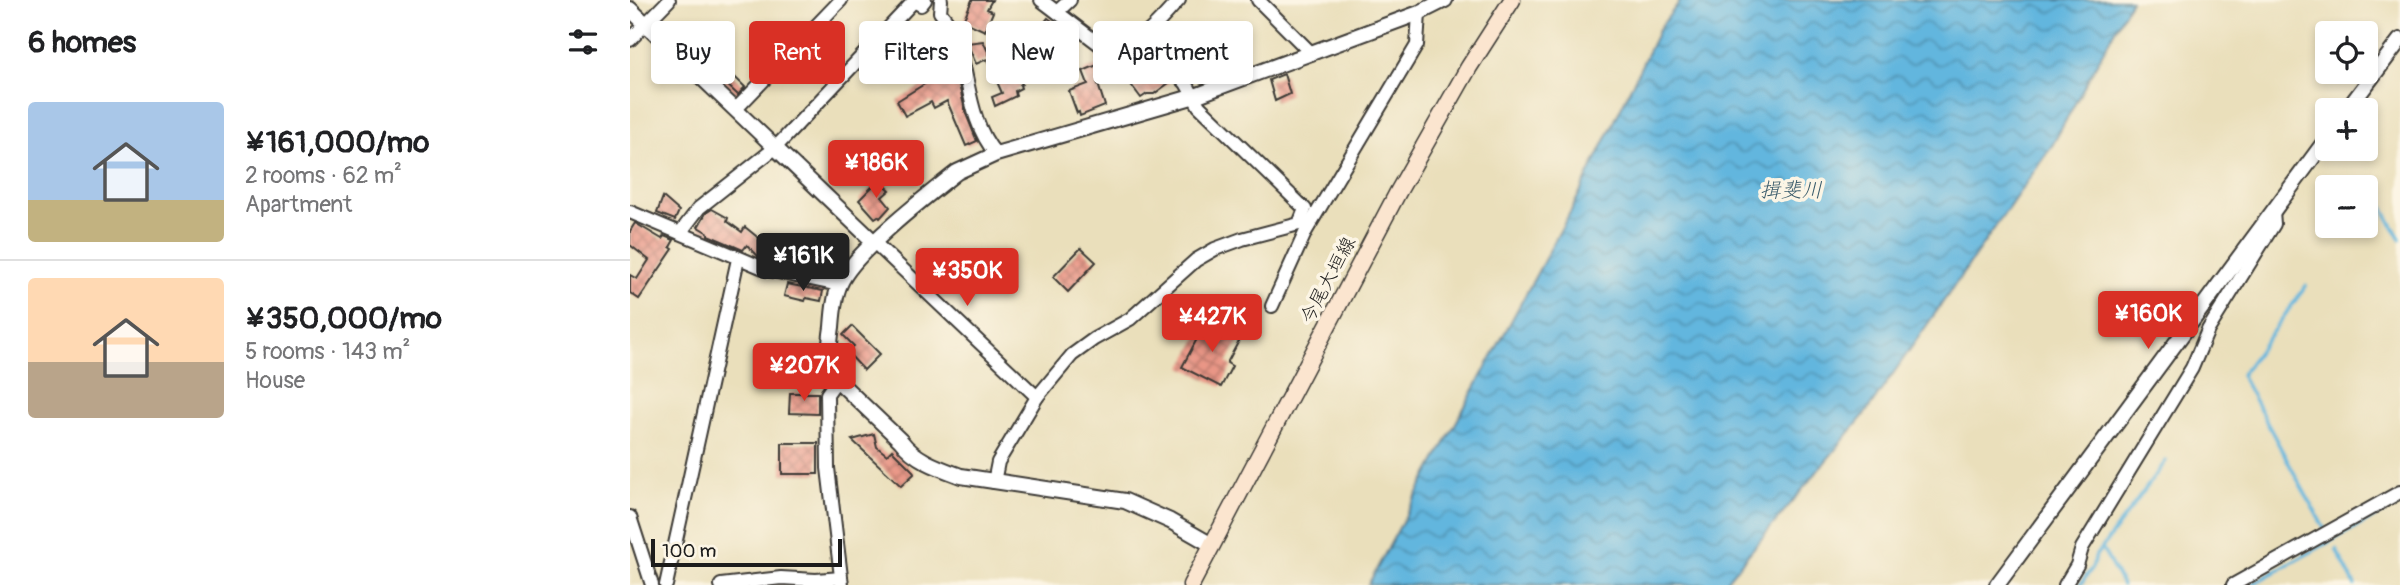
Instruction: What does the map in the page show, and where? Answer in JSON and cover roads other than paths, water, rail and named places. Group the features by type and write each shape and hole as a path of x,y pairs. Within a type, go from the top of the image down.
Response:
{"main road":[{"name":"今尾大垣線","path":"1191,585 1398,192 1469,67 1512,0"}],"street":[{"path":"630,40 668,0"},
{"path":"735,110 841,0"},
{"path":"680,233 699,208 775,148 914,1 921,5 925,0"},
{"path":"941,0 940,12 955,32 970,100 989,145 996,153"},
{"path":"1041,0 1093,39"},
{"path":"1057,12 1070,0"},
{"path":"1159,21 1179,0"},
{"path":"1258,0 1311,53"},
{"path":"1212,545 1170,521 1125,501 961,476 924,461 908,449 838,380 832,370 829,351 839,285 853,265 875,243 957,172 996,153 1195,96 1419,13 1445,0"},
{"path":"630,9 1037,397"},
{"path":"1272,306 1306,230 1418,45 1419,13"},
{"path":"2356,98 2400,40"},
{"path":"994,482 998,462 1037,397 1072,355 1129,319 1196,260 1215,249 1299,224 1305,209 1199,106 1187,84"},
{"path":"1997,585 2315,154"},
{"path":"2065,585 2077,565 2082,548 2192,368 2208,330 2274,224 2273,211"},
{"path":"632,216 768,270 839,285"},
{"path":"666,585 738,259"},
{"path":"721,585 781,578 842,581 828,468 827,394 838,380"},
{"path":"2233,585 2400,492"},
{"path":"630,517 652,585"}],"water":[{"name":"揖斐川","path":"1681,0 2131,0 2053,144 1865,414 1723,585 1368,585 1573,207 1659,29"}],"waterway":[{"path":"2378,199 2400,239"},
{"path":"2306,286 2241,375 2325,530"},
{"path":"2102,548 2166,461"},
{"path":"2251,585 2400,503"},
{"path":"2080,585 2102,548 2122,585"},
{"path":"2336,549 2355,585"}]}
